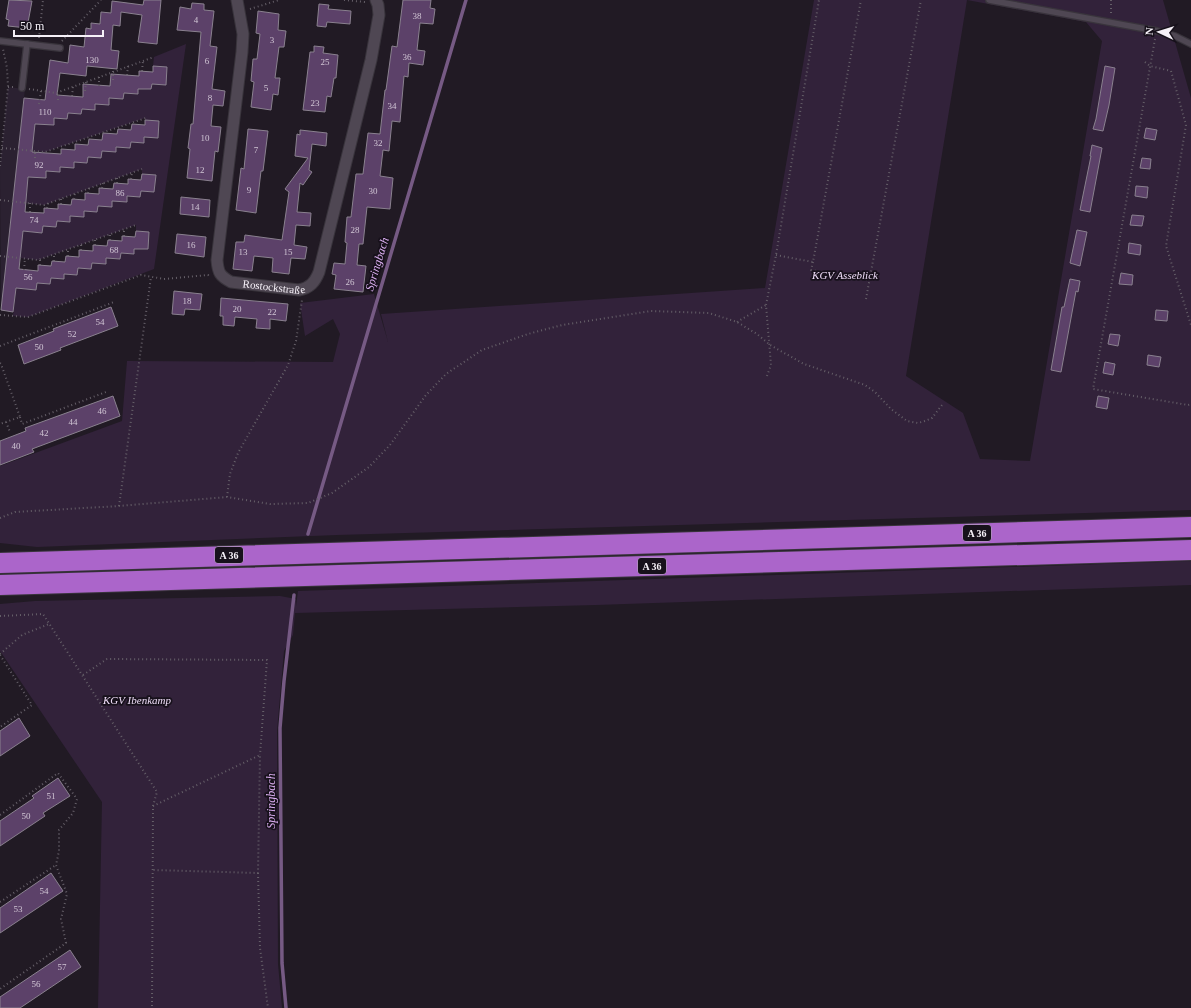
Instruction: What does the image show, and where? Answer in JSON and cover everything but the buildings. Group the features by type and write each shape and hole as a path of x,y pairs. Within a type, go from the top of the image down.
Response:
{"highway":[{"name":"A 36","path":"0,563 1191,527"},
{"name":"A 36","path":"0,585 1191,550"},
{"path":"0,551 26,552 77,560"},
{"path":"0,595 48,584"}],"street":[{"name":"Rostockstraße","path":"238,0 243,34 242,52 217,270 223,278 231,282 299,290 313,284 319,272 371,60 379,15 376,0"}],"lane":[{"path":"989,0 1157,31 1175,36 1191,44"},
{"path":"0,41 60,48"},
{"path":"22,88 27,44"}],"path":[{"path":"39,36 43,0"},
{"path":"53,47 61,42 101,0"},
{"path":"767,376 771,365 766,305 776,255 819,0"},
{"path":"861,0 812,270 869,280"},
{"path":"866,299 921,0"},
{"path":"1110,0 1112,23"},
{"path":"1157,31 1093,389 1188,405 1191,404"},
{"path":"0,41 7,68 8,87 0,166"},
{"path":"8,87 56,93 154,57"},
{"path":"142,71 143,61"},
{"path":"1145,62 1150,66 1171,71 1186,125 1166,246 1191,325"},
{"path":"127,75 128,66"},
{"path":"113,72 113,80"},
{"path":"99,77 99,86"},
{"path":"85,91 86,82"},
{"path":"72,86 72,96"},
{"path":"39,104 41,91"},
{"path":"58,92 58,100"},
{"path":"2,148 45,152 92,138 146,118"},
{"path":"35,151 35,158"},
{"path":"0,200 44,205 142,169"},
{"path":"131,179 132,173"},
{"path":"117,178 117,183"},
{"path":"102,183 102,188"},
{"path":"88,193 89,188"},
{"path":"74,199 75,194"},
{"path":"61,199 61,204"},
{"path":"30,203 30,212"},
{"path":"0,256 38,260 136,225"},
{"path":"124,229 124,236"},
{"path":"110,234 110,240"},
{"path":"95,240 95,245"},
{"path":"81,250 82,244"},
{"path":"68,249 68,256"},
{"path":"54,254 54,261"},
{"path":"776,255 813,262"},
{"path":"24,270 25,259"},
{"path":"40,259 40,265"},
{"path":"0,315 28,317 141,275 151,277 119,506"},
{"path":"227,496 230,474 238,452 288,365 296,341 302,299"},
{"path":"0,346 114,302"},
{"path":"737,322 766,305"},
{"path":"0,518 15,512 119,506 227,496 270,504 308,504 332,493 369,467 390,445 426,395 446,374 482,350 528,334 562,325 650,311 709,313 737,322 757,334 770,345 804,364 865,385 875,392 891,409 907,421 918,423 932,418 942,405"},
{"path":"0,364 22,424 106,392"},
{"path":"0,424 20,417"},
{"path":"6,422 10,432"},
{"path":"0,616 43,614 157,792 153,806 152,1008"},
{"path":"0,727 32,705 0,655 22,635 49,624"},
{"path":"83,676 107,659 267,660 260,754 258,873 260,948 268,1008"},
{"path":"153,806 260,754"},
{"path":"0,815 58,773 77,800 73,813 59,830 59,851 56,865 67,894 61,919 66,943 0,989"},
{"path":"0,902 56,865"},
{"path":"153,870 258,873"}],"shaded area":[{"path":"8,87 25,89 1,315 0,166"}],"green space":[{"name":"KGV Asseblick","path":"814,0 967,0 1163,0 1191,98 1191,510 337,535 37,547 0,543 0,466 122,421 127,361 333,362 340,334 333,319 305,336 300,303 374,294 388,342 381,314 765,288","holes":["967,0 1086,22 1102,41 1030,461 980,459 963,413 906,376"]},
{"path":"186,44 154,269 28,317 13,316 16,288 36,290 37,283 50,284 51,278 64,279 64,274 77,275 78,268 91,269 92,263 106,264 106,258 120,259 121,253 134,254 134,249 148,249 149,232 136,231 136,225 38,260 20,258 23,231 42,233 43,226 56,227 57,221 70,222 70,216 83,217 84,211 97,212 98,206 112,207 112,201 126,202 127,196 140,197 141,191 154,192 156,175 142,174 142,169 44,205 25,203 28,177 46,178 46,171 60,172 60,167 74,167 74,162 102,151 116,152 116,147 130,148 131,142 144,143 144,137 158,138 159,121 145,120 145,118 45,152 32,151 35,124 54,118 67,119 68,113 81,114 82,109 95,109 95,104 108,104 109,98 123,99 124,93 137,94 138,89 151,89 152,84 166,85 153,66 154,57"},
{"name":"KGV Ibenkamp","path":"1191,561 1191,585 596,605 295,613 293,635 284,651 277,731 278,964 282,1008 98,1008 102,802 0,651 0,604 35,601 280,596 296,599 296,606 298,591"}],"waterway":[{"name":"Springbach","path":"308,534 466,0"},
{"name":"Springbach","path":"286,1008 282,963 280,728 294,595"}]}
